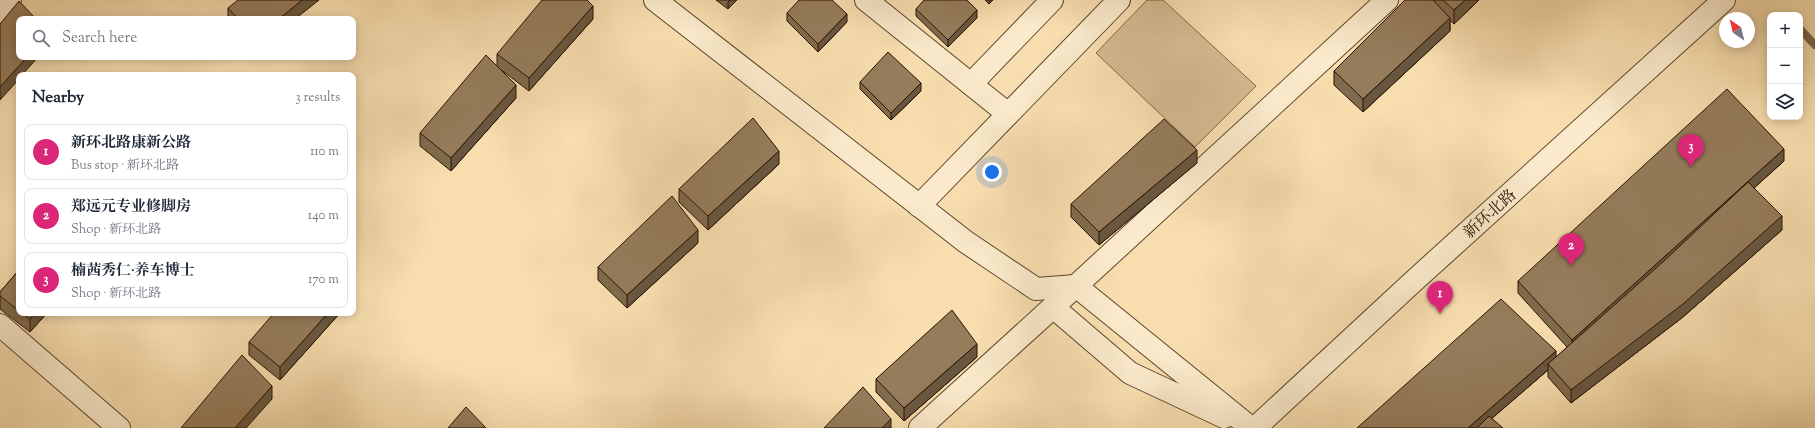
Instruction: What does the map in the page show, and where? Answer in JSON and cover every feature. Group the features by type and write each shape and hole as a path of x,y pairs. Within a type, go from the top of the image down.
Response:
{"street":[{"path":"0,14 10,0"},
{"path":"655,0 966,242 1036,289 1076,286 1250,428"},
{"path":"866,0 1008,114"},
{"path":"971,84 1052,0"},
{"path":"919,206 1119,0"},
{"path":"920,428 1387,0"},
{"name":"新环北路","path":"1255,428 1416,279 1724,0"},
{"path":"1053,307 1130,372 1250,428"},
{"path":"0,325 120,428"}],"shaded area":[{"path":"1147,0 1163,0 1256,86 1195,147 1096,53"}],"building":[{"path":"238,0 302,0 283,16 235,16 228,8"},
{"path":"542,0 587,0 593,6 529,78 497,54"},
{"path":"799,0 832,0 847,14 818,44 787,13"},
{"path":"924,0 967,0 977,10 948,40 916,9"},
{"path":"1405,0 1433,0 1450,18 1363,99 1334,71"},
{"path":"1443,0 1465,0 1454,10"},
{"path":"19,1 33,16 16,16 16,60 24,60 0,87 0,24"},
{"path":"888,52 921,83 891,113 860,82"},
{"path":"486,55 516,85 451,158 420,133"},
{"path":"1727,89 1784,149 1572,340 1518,281"},
{"path":"753,118 779,151 708,216 679,189"},
{"path":"1164,119 1197,150 1099,232 1071,204"},
{"path":"1748,182 1782,216 1683,304 1571,390 1548,364 1664,261"},
{"path":"672,196 698,230 627,295 598,267"},
{"path":"16,273 16,309 0,296 0,292"},
{"path":"1501,299 1556,351 1468,428 1357,428"},
{"path":"952,310 977,344 904,408 876,379"},
{"path":"271,316 325,316 280,367 249,342"},
{"path":"242,355 272,386 235,428 181,428"},
{"path":"863,387 891,419 882,428 824,428"},
{"path":"466,407 486,428 448,428"},
{"path":"1489,416 1503,428 1477,428"}],"waterway":[{"path":"1803,32 1815,45"}],"place":[{"name":"楠茜秀仁·养车博士","path":"1691,167"},
{"name":"郑远元专业修脚房","path":"1571,266"},
{"name":"新环北路康新公路","path":"1440,314"}]}
